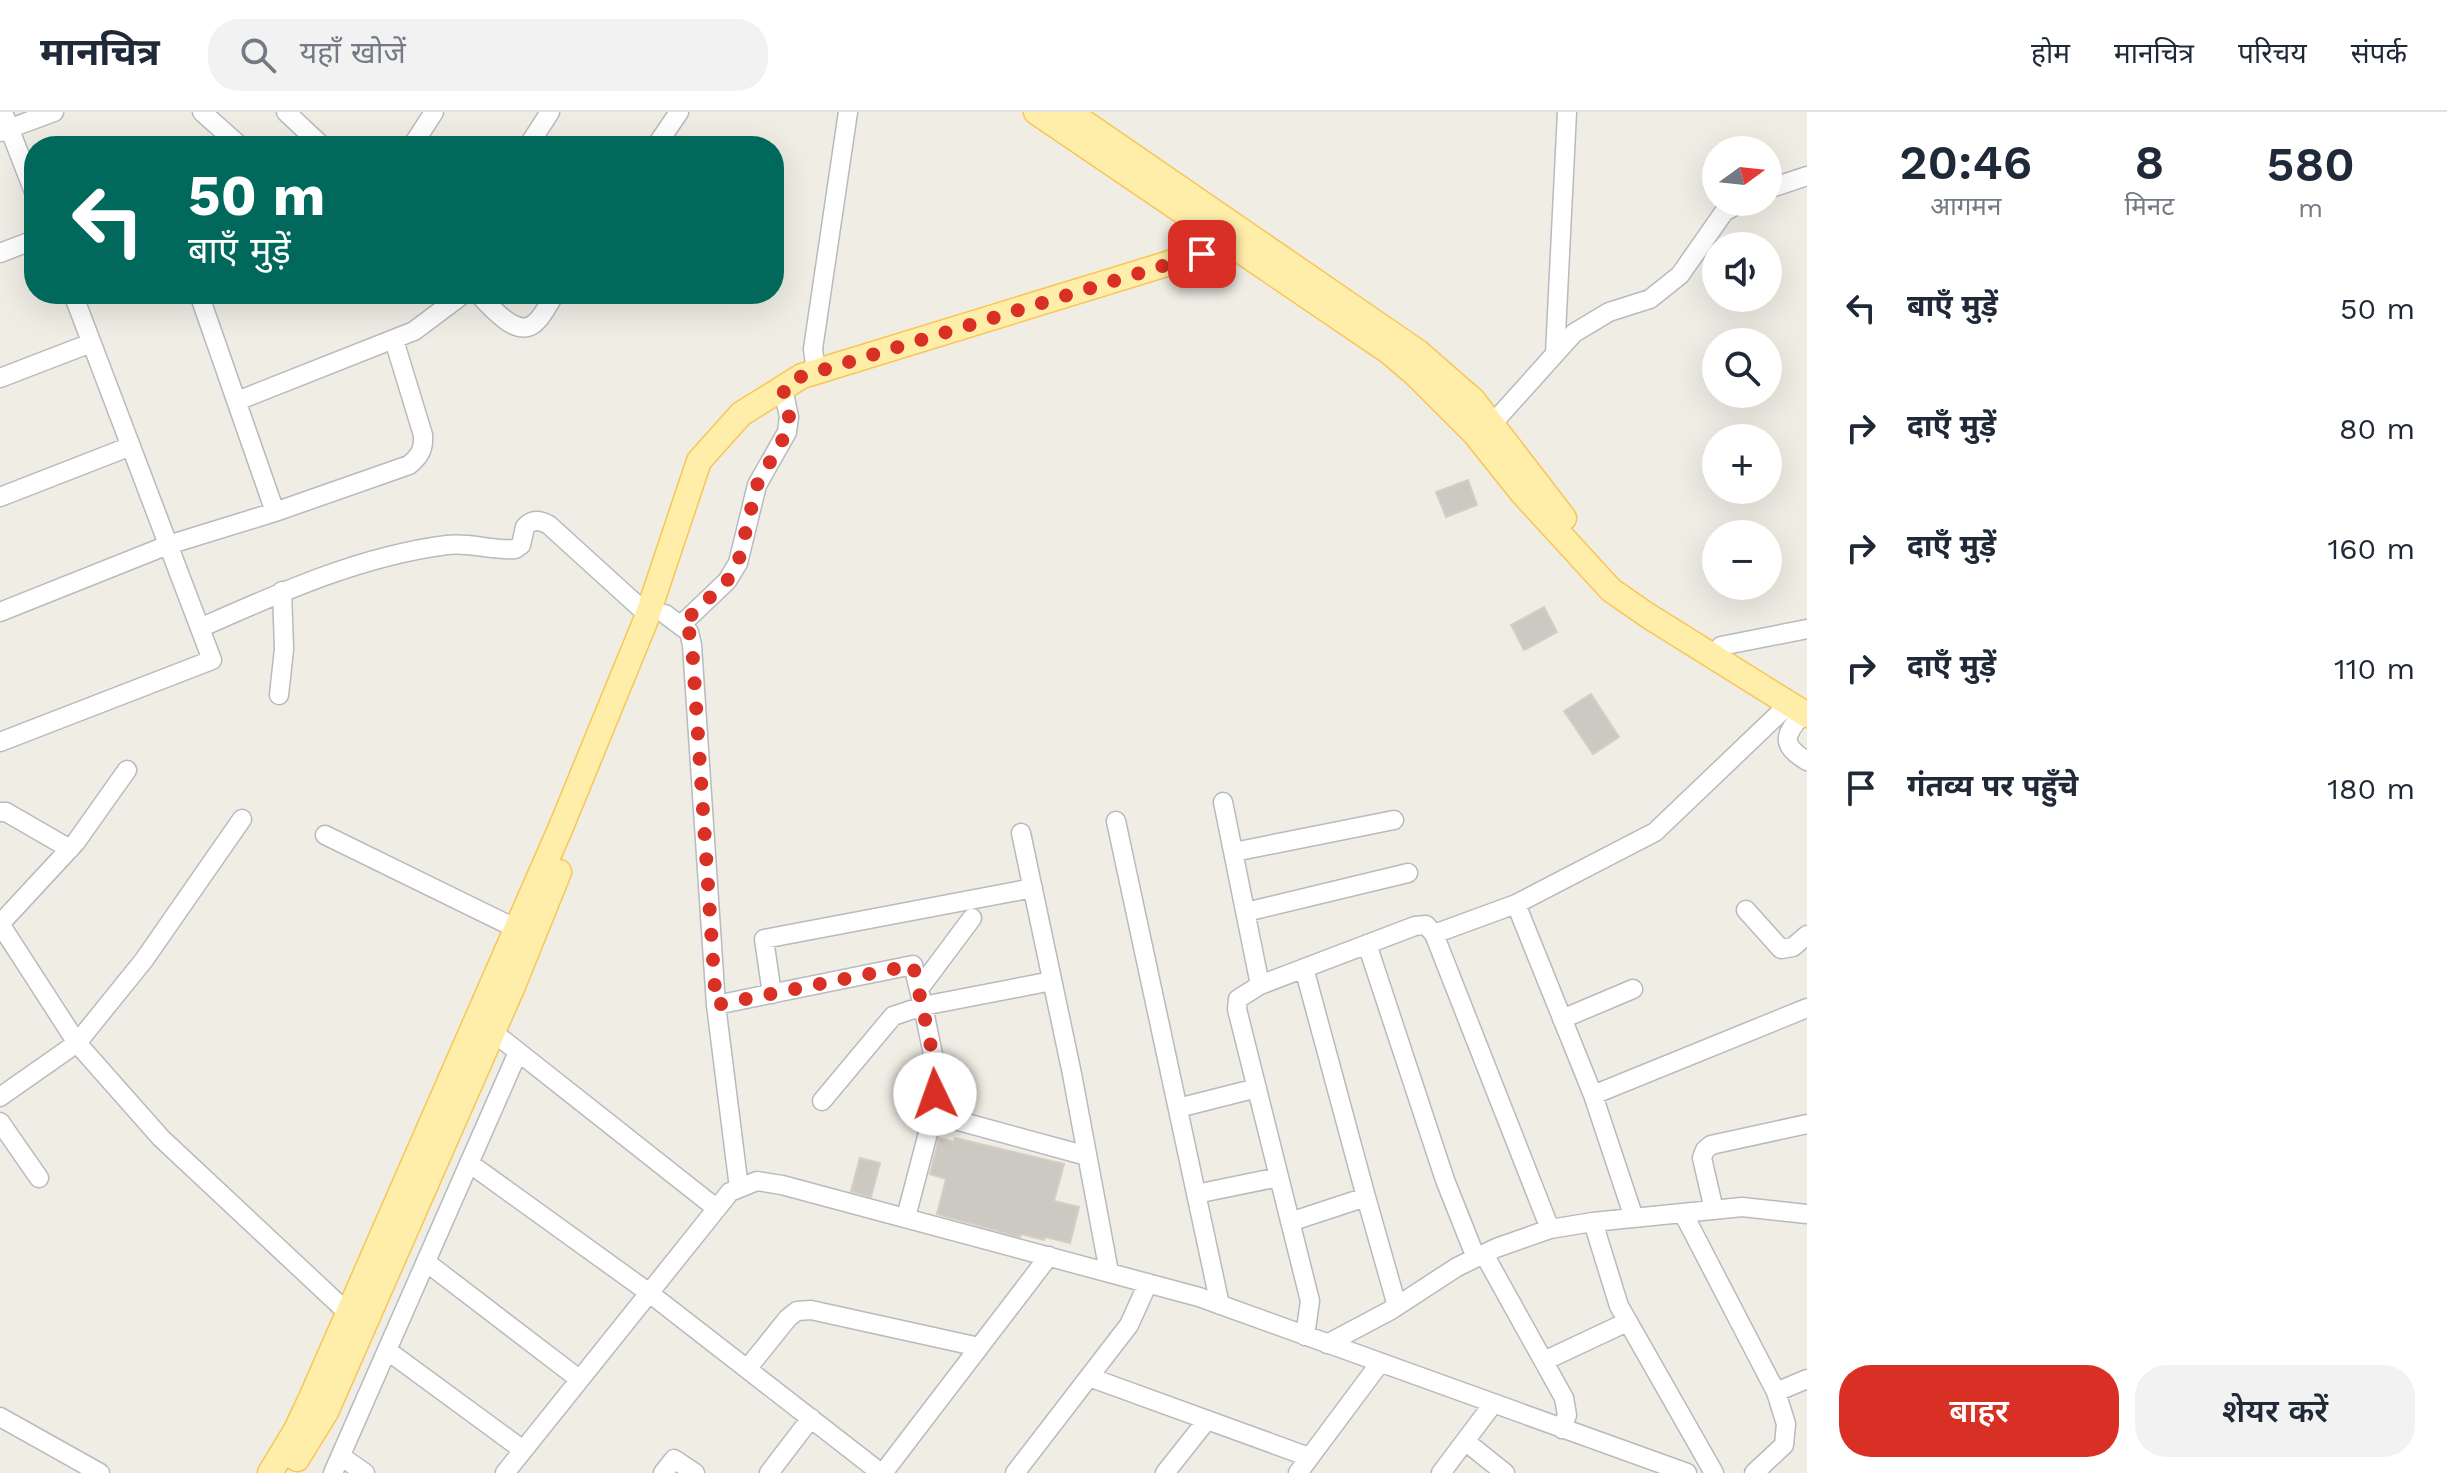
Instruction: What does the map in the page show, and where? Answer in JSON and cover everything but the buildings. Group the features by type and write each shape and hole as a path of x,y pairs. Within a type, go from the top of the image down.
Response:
{"main road":[{"path":"1036,112 1418,352 1473,400 1493,423 1584,545 1640,593 1721,646 1802,707"},
{"path":"1069,112 1416,375 1475,434 1523,494 1611,590 1802,707"},
{"path":"270,1473 356,1318 493,1032 665,618 708,470 741,414 802,376 1240,242"},
{"path":"288,1473 326,1412 356,1318 517,929 665,618"}],"street":[{"path":"24,169 4,124 54,112"},
{"path":"202,112 229,136"},
{"path":"286,112 311,136"},
{"path":"418,136 434,112"},
{"path":"534,136 550,112"},
{"path":"663,136 679,112"},
{"path":"816,372 813,349 848,112"},
{"path":"1555,354 1567,112"},
{"path":"1782,184 1807,176"},
{"path":"1493,423 1574,333 1609,312 1650,299 1680,275 1721,216"},
{"path":"0,253 24,244"},
{"path":"0,742 212,660 77,304"},
{"path":"207,304 275,512"},
{"path":"237,401 394,340 456,304"},
{"path":"482,304 510,324 521,328 536,323 548,304"},
{"path":"0,612 168,545 409,465 424,447 423,435 394,340"},
{"path":"0,378 91,343"},
{"path":"665,618 727,581 738,563 757,485 787,432 789,417 783,388"},
{"path":"0,497 131,446"},
{"path":"200,628 282,591 422,549 452,545 515,549 521,545 529,523 542,521 665,618 689,632 716,1005 739,1188"},
{"path":"279,695 284,649 282,591"},
{"path":"1721,646 1807,629"},
{"path":"1802,707 1787,738 1788,746 1807,761"},
{"path":"1434,934 1516,904 1655,832 1802,707"},
{"path":"127,770 70,849 0,924 77,1043 161,1138 356,1318"},
{"path":"1223,802 1260,985"},
{"path":"0,812 6,812 70,849"},
{"path":"0,1097 77,1043 144,960 242,819"},
{"path":"1234,852 1394,820"},
{"path":"1116,821 1220,1305"},
{"path":"1021,833 1109,1272"},
{"path":"325,835 517,929"},
{"path":"1246,912 1408,873"},
{"path":"772,994 764,939 1033,888"},
{"path":"1516,904 1593,1095 1634,1218"},
{"path":"1746,910 1781,949 1793,947 1807,935"},
{"path":"822,1101 893,1016 921,998 972,918"},
{"path":"1305,1336 1310,1301 1237,1009 1238,999 1260,985 1415,926 1426,925 1434,934 1550,1229"},
{"path":"1367,944 1445,1180 1480,1256 1544,1361 1567,1406 1562,1429"},
{"path":"716,1005 913,965 937,1074 933,1114 906,1217"},
{"path":"1304,968 1397,1306"},
{"path":"921,998 1052,981"},
{"path":"1562,1019 1633,989"},
{"path":"1593,1095 1807,1008"},
{"path":"493,1032 716,1208"},
{"path":"365,1473 338,1465 518,1052"},
{"path":"1178,1108 1257,1088"},
{"path":"933,1114 1087,1156"},
{"path":"0,1122 39,1178"},
{"path":"1714,1210 1702,1158 1705,1150 1711,1145 1807,1124"},
{"path":"469,1163 648,1292 882,1473 1049,1256"},
{"path":"1196,1194 1279,1177"},
{"path":"505,1473 716,1208 730,1192 757,1181 906,1217 1220,1305 1667,1469 1687,1473"},
{"path":"1290,1222 1366,1197"},
{"path":"1327,1344 1397,1306 1457,1267 1550,1229 1742,1207 1807,1214"},
{"path":"1683,1213 1776,1392 1786,1424 1784,1445 1754,1473"},
{"path":"1593,1222 1619,1306 1714,1473"},
{"path":"426,1262 579,1379"},
{"path":"1015,1473 1129,1325 1148,1283"},
{"path":"747,1369 797,1311 811,1310 979,1347"},
{"path":"1544,1361 1627,1322"},
{"path":"388,1351 523,1450"},
{"path":"1298,1473 1380,1363"},
{"path":"1089,1377 1309,1457"},
{"path":"1776,1392 1807,1379"},
{"path":"1441,1473 1493,1404"},
{"path":"0,1417 100,1473"},
{"path":"769,1473 811,1418"},
{"path":"1165,1473 1207,1420"},
{"path":"1465,1441 1505,1473"},
{"path":"663,1473 674,1459 695,1473"}],"route":[{"path":"935,1094 937,1074 913,965 716,1005 692,645 689,632 682,624 734,573 757,485 787,432 789,417 783,388 802,376 1202,254"}]}
